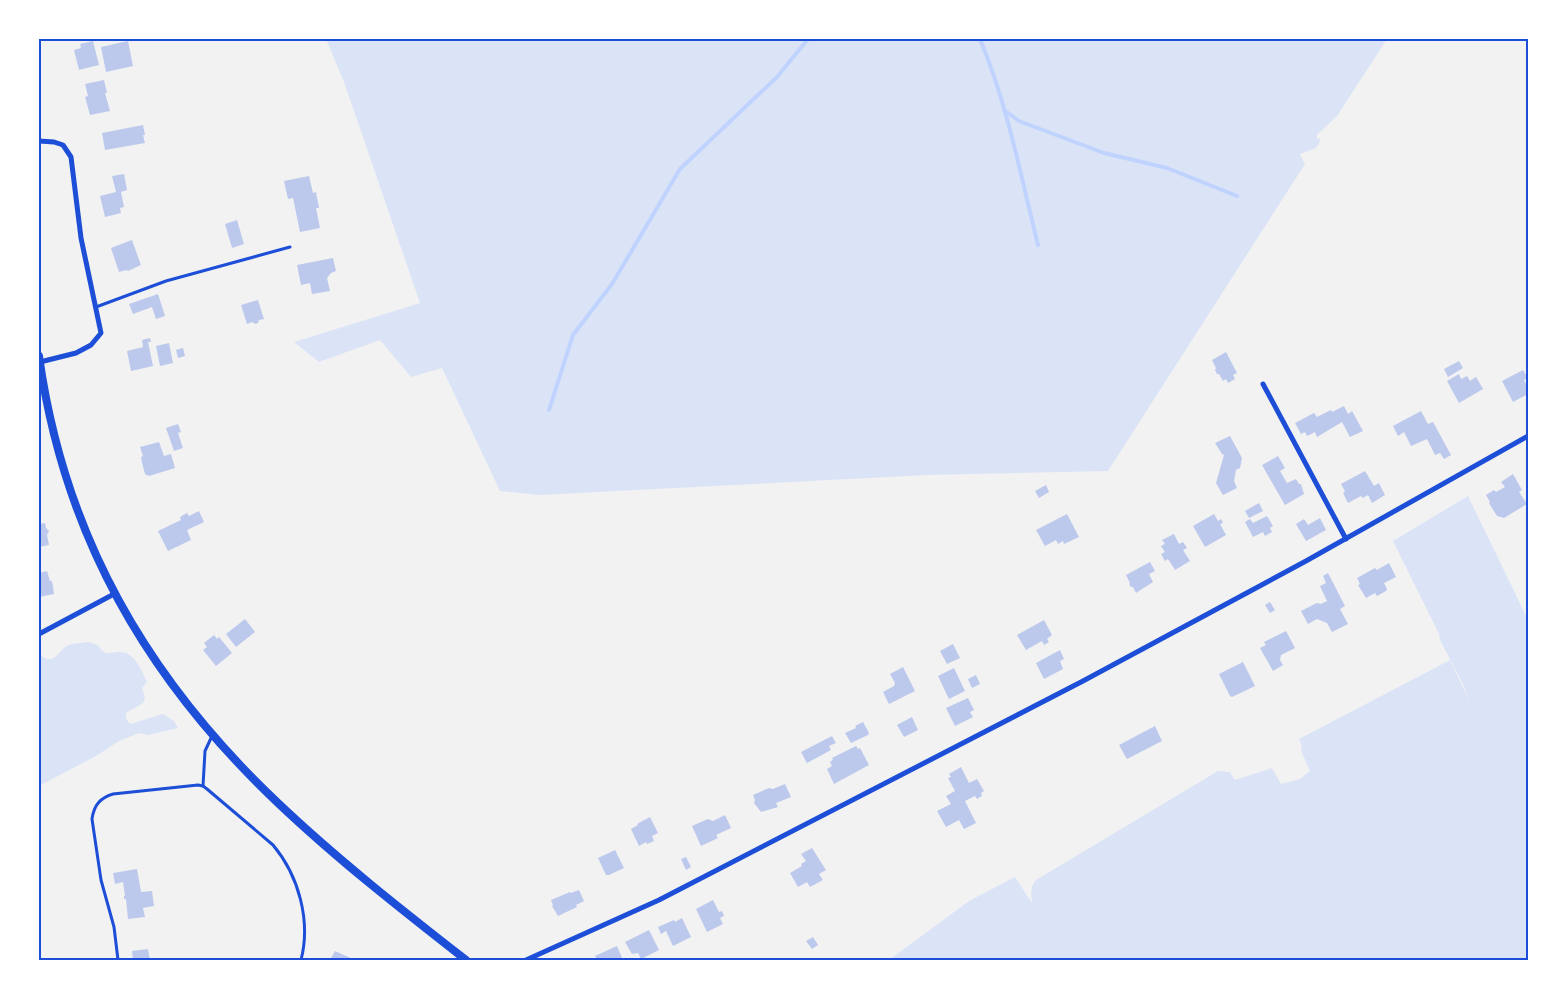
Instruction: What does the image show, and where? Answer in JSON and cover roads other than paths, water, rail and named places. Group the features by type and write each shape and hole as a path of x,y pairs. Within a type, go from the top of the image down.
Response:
{"street":[{"path":"39,141 63,145 72,157 81,238 100,333 91,344 76,353 39,359 48,406 67,482 93,549 114,594 164,676 249,775 312,834 379,892 466,960"},
{"path":"1263,384 1346,539"},
{"path":"526,960 659,900 1083,681 1346,539 1528,436"},
{"path":"39,634 114,594"}],"lane":[{"path":"96,307 166,281 290,247"},
{"path":"203,786 205,751 213,735"},
{"path":"118,960 114,927 101,880 92,818 94,808 106,796 114,794 198,785 203,786 273,846 290,870 302,909 305,929 305,945 301,960"}],"waterway":[{"path":"549,410 573,335 612,284 680,169 777,77 808,39"},
{"path":"980,39 990,63 1006,114 1038,245"},
{"path":"1004,110 1019,121 1104,153 1167,168 1237,196"}]}
